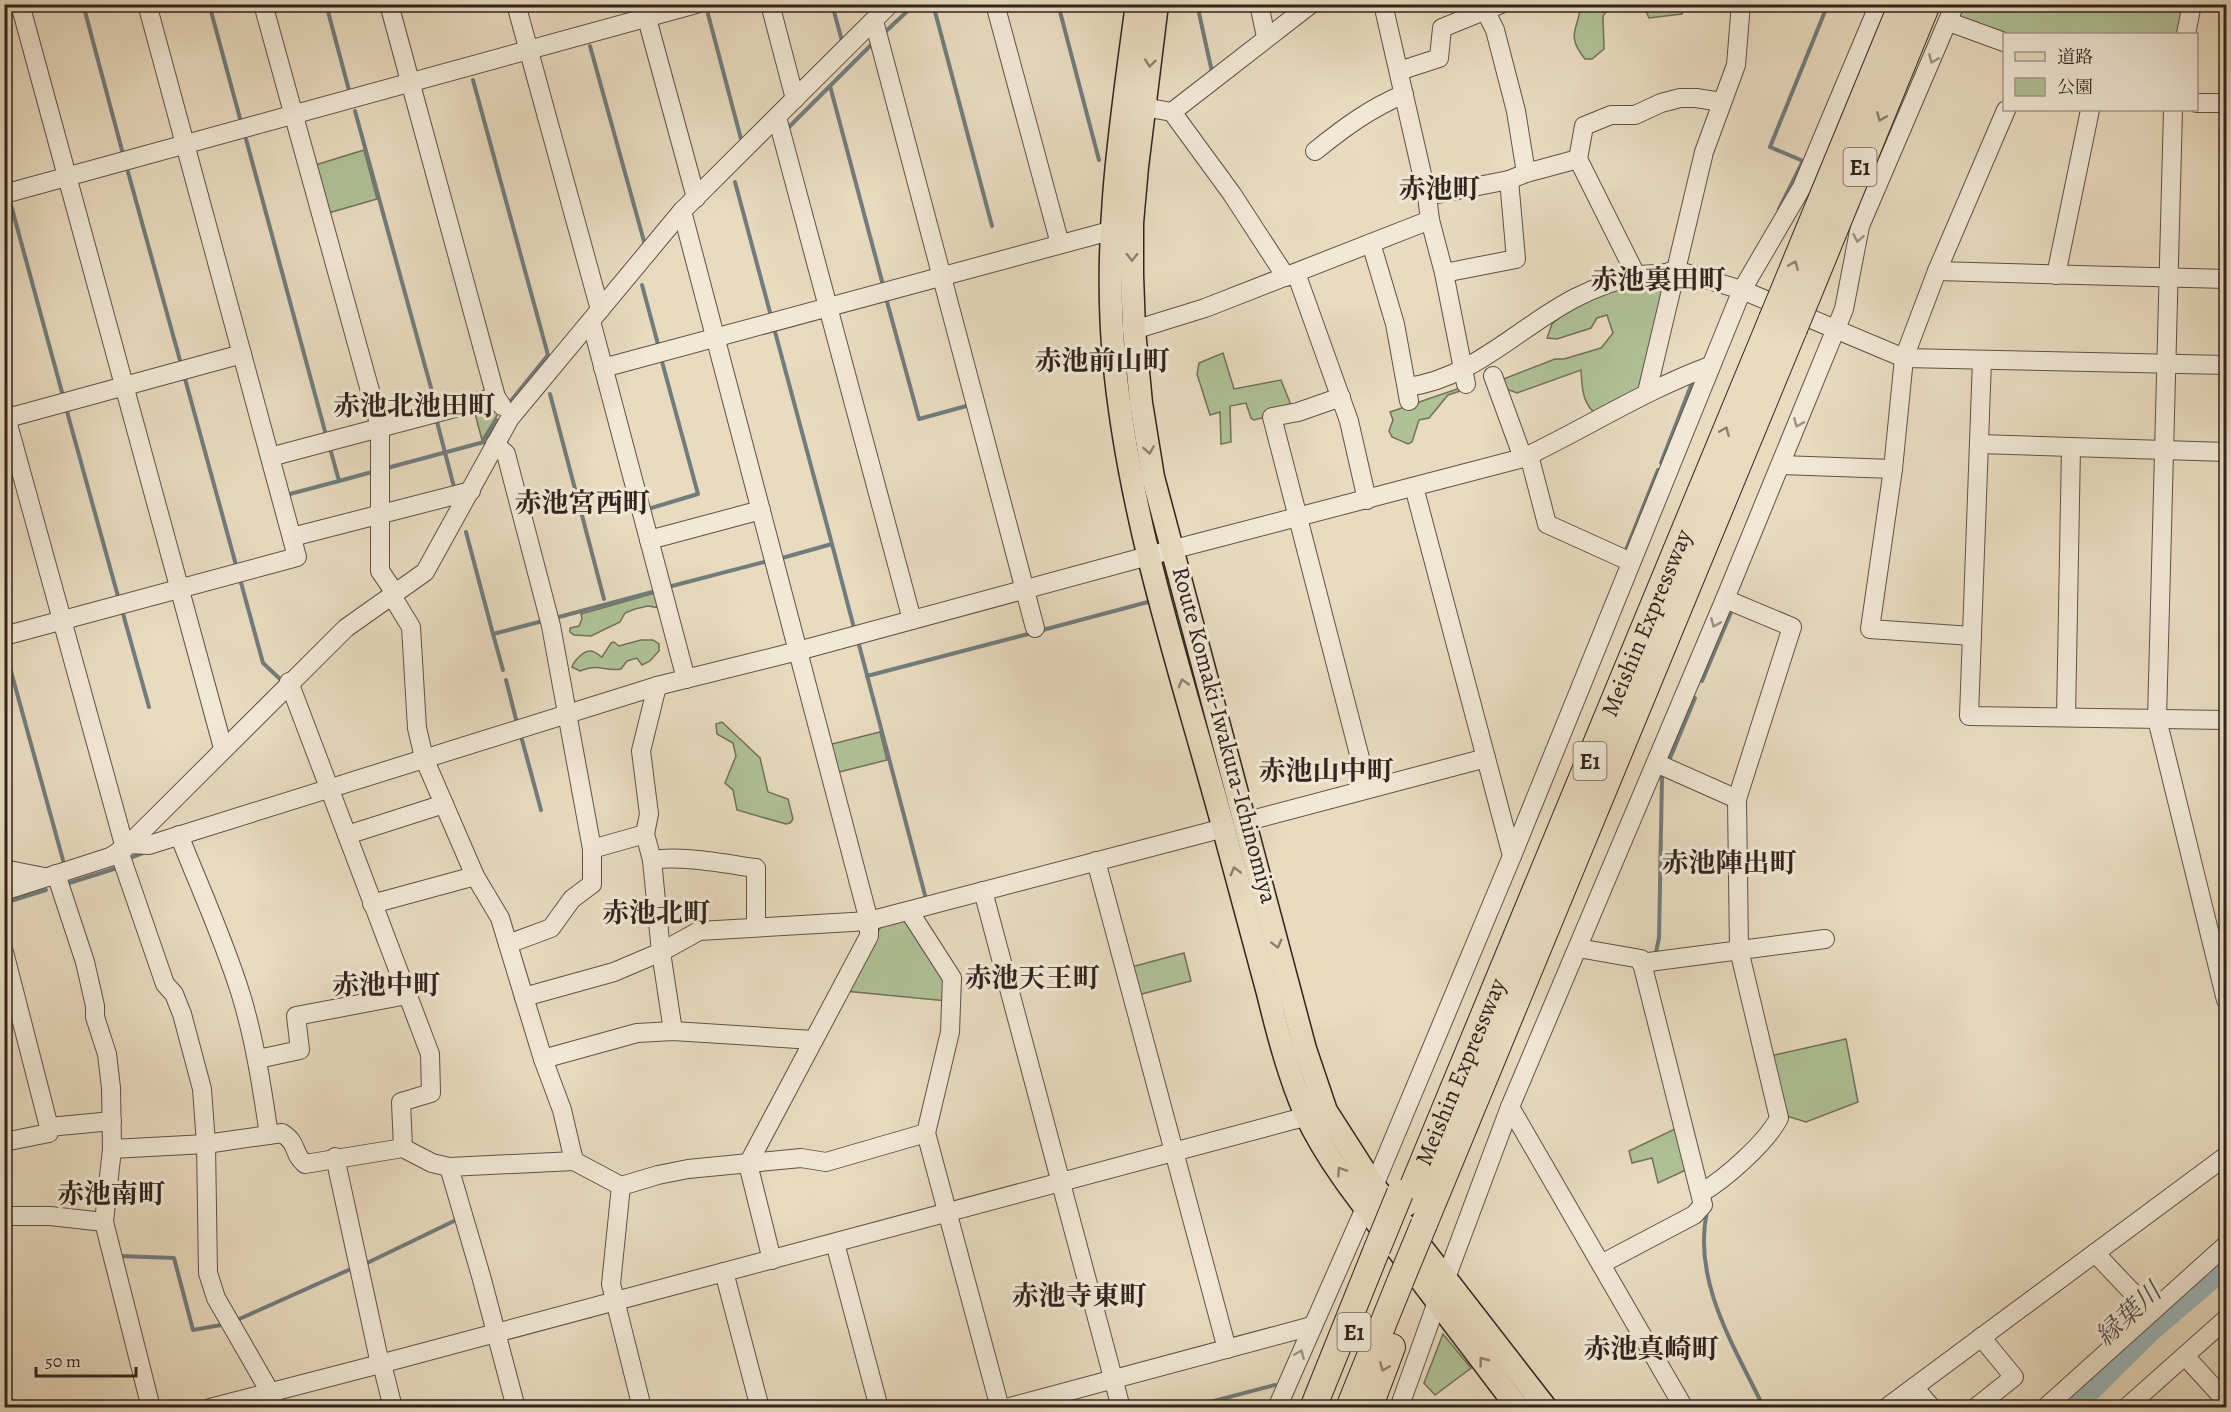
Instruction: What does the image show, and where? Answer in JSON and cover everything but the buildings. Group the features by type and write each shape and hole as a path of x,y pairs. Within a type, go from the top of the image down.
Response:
{"highway":[{"name":"E1","path":"1349,1407 1407,1288 1531,996 1745,476 1742,456 1783,324 1902,4"},
{"name":"E1","path":"1323,1407 1381,1253 1691,485 1708,472 1783,324 1927,4"},
{"path":"1313,1407 1381,1253"},
{"path":"1369,1407 1407,1288"}],"main road":[{"name":"Route Komaki-Iwakura-Ichinomiya","path":"1137,4 1135,106 1137,167 1132,223 1134,330 1141,403 1153,477 1172,550 1284,1056 1316,1114 1546,1407"},
{"name":"Route Komaki-Iwakura-Ichinomiya","path":"1157,4 1110,231 1113,355 1122,429 1148,556 1234,825"},
{"name":"Route Komaki-Iwakura-Ichinomiya","path":"1316,1114 1328,1153 1365,1208 1518,1407"}],"street":[{"path":"20,4 224,748"},
{"path":"4,636 297,557 147,4"},
{"path":"263,4 380,427 380,571 411,627 417,728 424,758 475,876 500,918 543,1059 562,1110 574,1161"},
{"path":"389,4 496,397 510,418"},
{"path":"516,4 595,315 603,368 686,679"},
{"path":"4,194 529,50 645,11 696,4"},
{"path":"770,4 795,99"},
{"path":"4,891 110,857 124,848 346,628 425,572 510,418 682,211 890,4"},
{"path":"995,4 1060,244"},
{"path":"1259,4 1266,37"},
{"path":"1172,112 1311,4"},
{"path":"1383,4 1465,376"},
{"path":"1647,392 1704,152 1736,66 1741,4"},
{"path":"1374,1186 1512,856 1742,290 1802,187 1879,4"},
{"path":"1446,1278 1510,1107 1836,330 1844,309 1860,226 1955,4"},
{"path":"2186,33 2192,4"},
{"path":"1399,71 1438,58 1442,28 1490,7 1516,111 1516,259 1444,273"},
{"path":"645,11 696,198"},
{"path":"874,21 1035,628"},
{"path":"1949,22 2003,42"},
{"path":"1315,151 1332,135 1380,104 1404,94"},
{"path":"1636,275 1578,159 1584,126 1611,115 1635,115 1680,98 1722,102"},
{"path":"2198,103 2226,103"},
{"path":"1135,106 1172,112 1291,275 1341,397 1349,421 1367,500"},
{"path":"1972,636 1870,629 1893,469 1904,358 1937,271 2006,111"},
{"path":"2055,275 2090,111"},
{"path":"2173,111 2157,719 2226,1000"},
{"path":"777,117 912,620"},
{"path":"1427,196 1517,177 1578,159"},
{"path":"682,211 869,921 869,936 748,1164 772,1260"},
{"path":"1134,330 1204,308 1430,220"},
{"path":"603,368 1110,231"},
{"path":"1371,243 1395,324 1408,394 1423,385 1465,376 1575,298 1636,275 1666,274 1676,270 1742,290 1904,358 2226,365"},
{"path":"1937,271 2226,279"},
{"path":"242,354 124,387 5,416 124,848 165,984 174,994 190,1040 202,1089 206,1144 208,1273 216,1298 272,1400"},
{"path":"1982,360 1969,716 2226,720"},
{"path":"124,848 149,845 657,686 798,651 1026,588 1367,500 1526,456 1561,440 1647,392 1710,366"},
{"path":"1493,376 1526,456 1547,524 1631,562"},
{"path":"270,457 496,397"},
{"path":"1341,397 1298,412 1272,417 1368,789"},
{"path":"495,444 506,454 551,626 592,849 592,884 572,899 551,928 508,944"},
{"path":"1979,444 2226,452"},
{"path":"2066,717 2071,447"},
{"path":"1780,465 1893,469"},
{"path":"1414,487 1512,856"},
{"path":"292,537 471,491"},
{"path":"649,540 761,510"},
{"path":"1701,1194 1772,1133 1779,1118 1739,950 1737,799 1792,627 1725,599"},
{"path":"289,682 430,1054 431,1093 400,1102 403,1148"},
{"path":"657,686 641,751 649,814 645,834 652,860 661,952 673,1030"},
{"path":"524,997 614,972 661,952 699,931 869,921 1486,758"},
{"path":"1656,763 1737,799"},
{"path":"347,835 444,804"},
{"path":"592,849 645,834"},
{"path":"179,835 241,995 258,1059 269,1135"},
{"path":"652,860 662,858 756,868 756,927"},
{"path":"1096,861 1227,1349"},
{"path":"4,869 51,876"},
{"path":"51,876 85,962 95,1006 95,1017 107,1054 111,1088 112,1149 104,1222 151,1407"},
{"path":"372,904 475,876"},
{"path":"983,891 1121,1407"},
{"path":"909,911 952,978 950,1032 926,1133 1000,1407"},
{"path":"1641,963 1825,939"},
{"path":"1578,948 1641,959 1703,1205 1694,1215 1601,1264"},
{"path":"4,952 49,1127 49,1133 4,1142"},
{"path":"258,1059 300,1050 296,1016 407,995"},
{"path":"543,1059 637,1033 673,1030 813,1040"},
{"path":"1510,1107 1684,1407"},
{"path":"210,1407 272,1400 381,1364 1316,1114"},
{"path":"49,1127 112,1121"},
{"path":"112,1149 206,1144 282,1133 291,1139 299,1159 304,1164 335,1157 403,1148 432,1163 449,1167 574,1161 621,1186 688,1169 801,1158 826,1162 926,1133"},
{"path":"1886,1407 2226,1156"},
{"path":"335,1157 381,1364 393,1407"},
{"path":"449,1167 516,1407"},
{"path":"621,1186 610,1284 642,1407"},
{"path":"1277,1407 1365,1208"},
{"path":"4,1216 50,1216 104,1222"},
{"path":"835,1243 879,1407"},
{"path":"2045,1407 2226,1245"},
{"path":"2094,1253 2151,1312"},
{"path":"724,1272 760,1407"},
{"path":"1399,1407 1437,1302"},
{"path":"2126,1407 2226,1319"},
{"path":"1006,1407 1312,1326"},
{"path":"1975,1407 2014,1377 1981,1337"},
{"path":"2185,1356 2226,1401"},
{"path":"1914,1387 1932,1407"}],"green space":[{"path":"1643,4 1686,5 1682,14 1649,18"},
{"path":"1957,4 2187,5 2181,33 2003,34 1951,16"},
{"path":"1580,5 1611,5 1603,16 1604,49 1592,59 1585,59 1575,43"},
{"path":"364,150 377,199 325,214 312,166"},
{"path":"1649,281 1664,281 1668,284 1641,388 1598,416 1586,401 1581,370 1517,393 1501,387 1501,380 1555,359 1564,359 1601,348 1613,333 1607,315 1597,318 1591,328 1557,339 1547,338 1552,324 1570,309 1617,288 1627,290"},
{"path":"1223,353 1234,389 1281,380 1293,410 1254,420 1251,418 1246,403 1230,406 1231,442 1221,444 1220,412 1210,415 1197,374 1199,363"},
{"path":"1463,387 1460,391 1448,395 1429,418 1419,420 1412,442 1408,444 1392,437 1389,431 1393,420 1390,412"},
{"path":"492,404 498,414 482,440 473,406"},
{"path":"655,593 661,608 648,606 625,613 620,622 591,636 574,635 570,632 570,628 579,626 582,619 581,614"},
{"path":"641,640 653,640 659,644 659,651 650,661 642,665 637,658 627,661 621,669 592,668 580,671 572,667 587,651 593,651 602,657 611,643 614,642 619,646"},
{"path":"722,722 760,758 768,792 788,799 793,819 790,823 786,824 737,810 733,790 725,783 736,756 733,743 717,734 716,724"},
{"path":"880,732 887,760 835,773 828,745"},
{"path":"902,917 948,979 947,1001 845,991 883,923"},
{"path":"1184,953 1191,981 1138,995 1131,967"},
{"path":"1846,1039 1858,1102 1806,1122 1783,1115 1770,1056"},
{"path":"1679,1127 1690,1168 1658,1183 1652,1158 1632,1163 1629,1151"},
{"path":"1443,1334 1471,1368 1435,1395 1424,1383"}],"waterway":[{"path":"83,4 123,154"},
{"path":"209,4 241,122"},
{"path":"326,4 350,94"},
{"path":"699,11 724,4"},
{"path":"832,4 842,41"},
{"path":"884,33 915,4"},
{"path":"933,4 992,226"},
{"path":"1058,4 1099,160"},
{"path":"1197,4 1212,72"},
{"path":"1779,209 1803,161 1770,147 1828,4"},
{"path":"4,10 15,7"},
{"path":"708,14 741,139"},
{"path":"787,129 874,42"},
{"path":"590,46 645,245"},
{"path":"473,80 548,355 510,402"},
{"path":"830,86 883,285"},
{"path":"355,111 436,406"},
{"path":"246,139 326,435"},
{"path":"128,172 181,364"},
{"path":"735,182 771,316"},
{"path":"11,205 63,396"},
{"path":"642,285 659,348"},
{"path":"886,298 919,419 970,405"},
{"path":"774,328 832,544"},
{"path":"648,509 698,494 661,358"},
{"path":"184,375 236,565"},
{"path":"1661,463 1692,383"},
{"path":"550,394 604,599"},
{"path":"66,408 119,600"},
{"path":"436,418 454,487"},
{"path":"387,468 484,442 496,420"},
{"path":"330,448 339,481 372,472"},
{"path":"1626,550 1658,470"},
{"path":"286,495 339,481"},
{"path":"466,532 493,634 543,621"},
{"path":"782,558 832,544 854,628"},
{"path":"668,587 768,561"},
{"path":"240,579 263,663 280,679"},
{"path":"555,618 656,591"},
{"path":"1039,631 1148,602"},
{"path":"122,610 149,707"},
{"path":"1702,681 1732,610"},
{"path":"867,676 1032,633"},
{"path":"493,634 503,670"},
{"path":"858,641 926,899"},
{"path":"4,646 63,860"},
{"path":"506,680 517,723"},
{"path":"1668,763 1695,698"},
{"path":"521,736 541,810"},
{"path":"1656,952 1659,938 1662,777"},
{"path":"133,857 146,852"},
{"path":"66,884 117,868"},
{"path":"4,903 46,890"},
{"path":"1707,1211 1704,1237 1705,1263 1711,1288 1729,1337 1764,1408"},
{"path":"365,1264 454,1221"},
{"path":"120,1256 174,1258 193,1330 221,1325"},
{"name":"縁葉川","path":"2071,1408 2152,1328 2226,1265"},
{"path":"237,1320 353,1268"},
{"path":"1187,1408 1275,1385"}],"district":[{"name":"赤池町","path":"1439,189"},
{"name":"赤池裏田町","path":"1658,280"},
{"name":"赤池前山町","path":"1102,361"},
{"name":"赤池北池田町","path":"414,406"},
{"name":"赤池宮西町","path":"582,503"},
{"name":"赤池山中町","path":"1326,771"},
{"name":"赤池陣出町","path":"1729,863"},
{"name":"赤池北町","path":"656,913"},
{"name":"赤池天王町","path":"1032,978"},
{"name":"赤池中町","path":"386,985"},
{"name":"赤池南町","path":"111,1194"},
{"name":"赤池寺東町","path":"1079,1296"},
{"name":"赤池真崎町","path":"1651,1349"}]}
